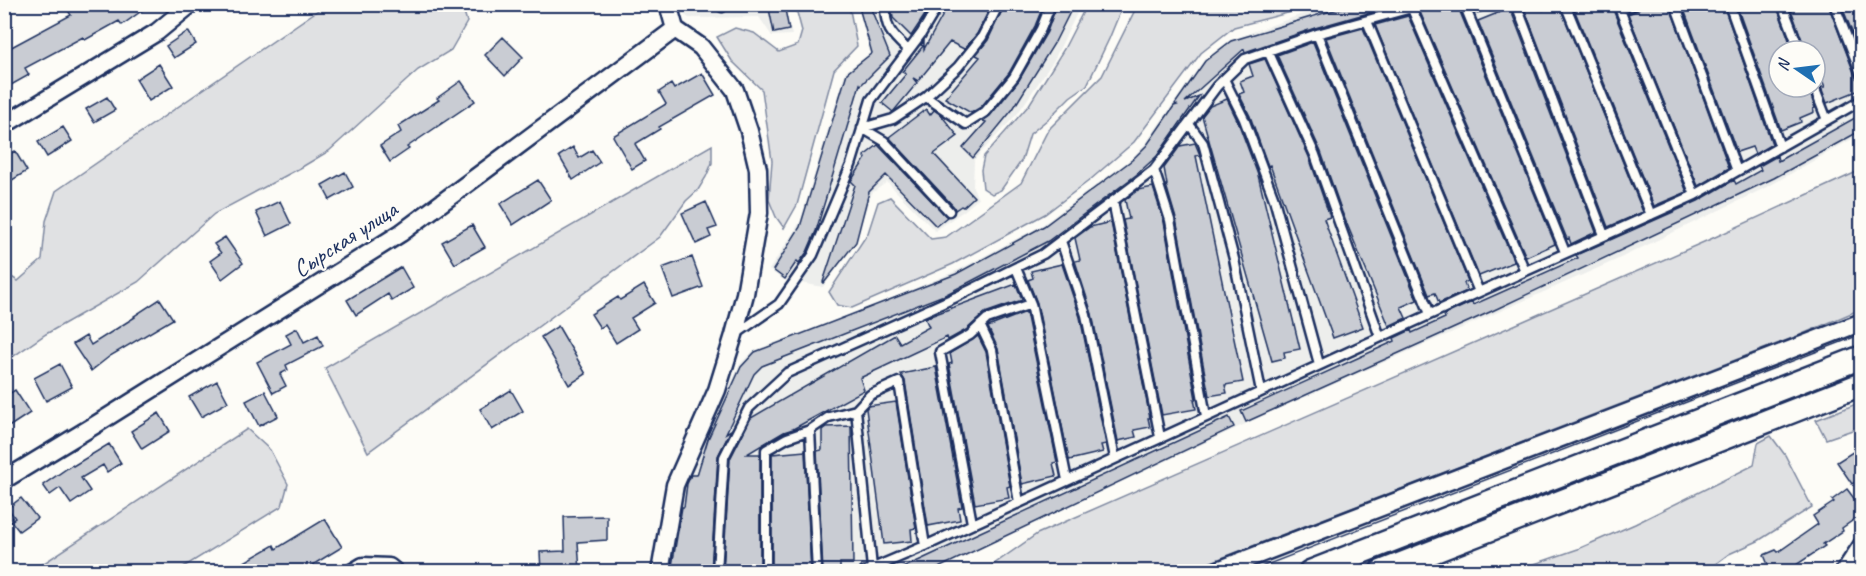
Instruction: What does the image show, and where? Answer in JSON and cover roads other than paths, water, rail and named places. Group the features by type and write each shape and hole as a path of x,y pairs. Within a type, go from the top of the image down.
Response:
{"main road":[{"path":"1310,572 1862,357"},
{"path":"1381,572 1862,384"}],"street":[{"path":"4,125 158,32 191,4"},
{"path":"660,572 675,486 717,390 734,335 745,294 759,213 758,169 749,131 735,90 702,47 675,29 668,4"},
{"name":"Сырская улица","path":"4,480 401,233 675,29"},
{"path":"1213,572 1862,321"},
{"path":"1844,572 1862,545"},
{"path":"353,572 363,566 389,567 395,572"}],"lane":[{"path":"885,4 885,22 895,38 908,50"},
{"path":"734,335 779,304 813,255 851,165 871,100 939,4"},
{"path":"862,128 893,119 926,97 958,67 982,37 999,4"},
{"path":"926,97 966,124 986,112 1014,77 1041,29 1051,4"},
{"path":"717,572 724,457 749,408 787,373 1043,254 1154,170 1217,86 1245,59 1317,34 1426,4"},
{"path":"1488,4 1465,7 1565,252"},
{"path":"1516,4 1604,235"},
{"path":"1564,4 1651,215"},
{"path":"1635,4 1620,10 1695,195"},
{"path":"1675,4 1737,171"},
{"path":"1729,4 1780,147"},
{"path":"1782,4 1795,39"},
{"path":"1834,4 1862,76"},
{"path":"1412,9 1525,271"},
{"path":"1367,21 1479,292"},
{"path":"1317,34 1430,314"},
{"path":"1268,51 1315,155 1380,337"},
{"path":"1224,79 1244,119 1274,199 1319,364"},
{"path":"1819,99 1827,120"},
{"path":"856,410 868,570 1695,195 1862,100"},
{"path":"1189,124 1203,143 1234,259 1261,391"},
{"path":"862,128 884,141 950,211"},
{"path":"1154,170 1170,220 1206,416"},
{"path":"1113,201 1160,437"},
{"path":"1061,241 1086,315 1115,458"},
{"path":"1016,267 1031,304 1067,480"},
{"path":"972,524 940,352 970,334 987,319 1031,304"},
{"path":"980,325 992,350 1019,502"},
{"path":"766,572 766,450 787,438 810,430 829,417 856,410 870,394 899,382 925,546"},
{"path":"810,430 817,572"}],"tram line":[{"path":"1248,572 1862,334"}]}
